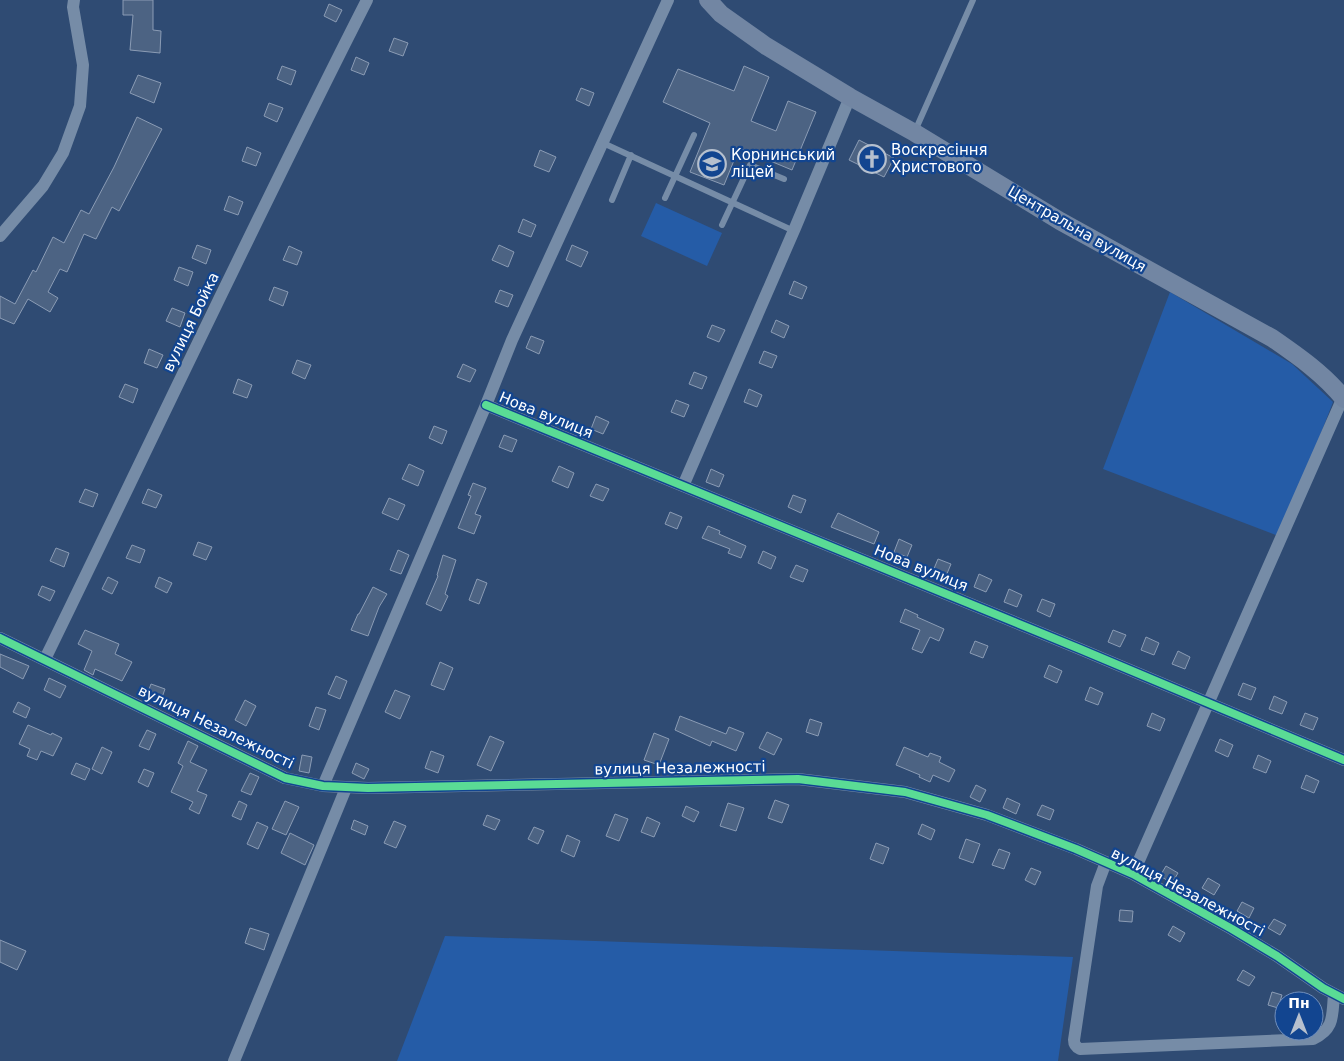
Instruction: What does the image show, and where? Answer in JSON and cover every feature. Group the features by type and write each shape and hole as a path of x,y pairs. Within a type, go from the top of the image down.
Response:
{"street":[{"path":"0,236 42,186 63,153 80,106 82,66 73,6 74,0"},
{"name":"вулиця Бойка","path":"45,659 290,151 366,0"},
{"path":"322,786 486,405 512,340 668,0"},
{"name":"Центральна вулиця","path":"708,0 721,14 766,46 915,132 1060,221 1272,338 1305,361 1343,397"},
{"path":"683,486 794,231 850,96"},
{"path":"1133,874 1343,397"},
{"name":"Нова вулиця","path":"486,405 1344,760"},
{"name":"вулиця Незалежності","path":"0,638 286,778 322,786 368,788 798,779 905,792 987,815 1133,874 1232,929 1339,997"},
{"path":"234,1061 346,788"},
{"path":"1106,862 1097,886 1074,1040 1074,1045 1077,1048 1313,1039 1322,1035 1331,1025 1339,997"}],"lane":[{"path":"915,132 972,0"},
{"path":"665,198 694,135"},
{"path":"603,143 794,231"},
{"path":"612,200 631,156"},
{"path":"722,225 731,202 750,165 784,179"}],"shaded area":[{"path":"656,203 722,233 707,266 641,236"},
{"path":"1170,292 1292,364 1333,402 1281,537 1103,469"},
{"path":"445,936 1073,957 1058,1061 397,1061"}],"building":[{"path":"123,0 153,0 153,30 161,31 160,53 130,50 133,15 123,15"},
{"path":"329,4 342,10 336,22 324,16"},
{"path":"394,38 408,43 403,56 389,51"},
{"path":"356,57 369,63 364,75 351,70"},
{"path":"282,66 296,71 291,85 277,79"},
{"path":"744,66 769,77 751,121 776,131 788,101 816,112 792,170 739,148 724,185 690,172 710,123 663,102 678,69 734,91"},
{"path":"138,75 161,83 154,103 130,93"},
{"path":"581,88 594,93 589,106 576,100"},
{"path":"269,103 283,108 277,122 264,116"},
{"path":"137,117 162,129 119,211 112,207 96,239 84,234 67,272 60,269 48,292 58,298 50,312 28,299 14,324 0,318 0,296 15,304 33,270 36,272 53,237 64,243 81,210 89,214 114,167"},
{"name":"Воскресіння Христового","path":"859,140 894,158 884,177 849,160"},
{"path":"247,147 261,153 256,166 242,161"},
{"path":"540,150 556,157 549,172 534,166"},
{"path":"229,196 243,202 238,215 224,210"},
{"path":"523,219 536,225 531,237 518,232"},
{"path":"197,245 211,250 206,264 192,258"},
{"path":"499,245 514,252 508,267 492,260"},
{"path":"572,245 588,252 581,267 566,260"},
{"path":"289,246 302,252 297,265 283,260"},
{"path":"179,267 193,272 188,286 174,280"},
{"path":"794,281 807,287 802,299 789,294"},
{"path":"274,287 288,292 283,306 269,300"},
{"path":"500,290 513,295 508,307 495,302"},
{"path":"172,308 185,313 180,327 166,321"},
{"path":"776,320 789,326 784,338 771,332"},
{"path":"712,325 725,330 719,342 707,337"},
{"path":"531,336 544,341 539,354 526,348"},
{"path":"149,349 163,355 157,368 144,363"},
{"path":"764,351 777,356 772,368 759,363"},
{"path":"297,360 311,365 305,379 292,373"},
{"path":"463,364 476,370 470,382 457,377"},
{"path":"694,372 707,377 702,389 689,384"},
{"path":"238,379 252,385 247,398 233,393"},
{"path":"125,384 138,389 133,403 119,397"},
{"path":"749,389 762,395 757,407 744,402"},
{"path":"676,400 689,405 684,417 671,412"},
{"path":"596,416 609,422 603,434 591,429"},
{"path":"434,426 447,431 442,444 429,438"},
{"path":"504,435 517,440 512,452 499,447"},
{"path":"409,464 424,471 418,486 402,479"},
{"path":"559,466 574,473 568,488 552,481"},
{"path":"711,469 724,475 719,487 706,482"},
{"path":"473,483 486,488 475,514 481,516 474,534 458,528 471,496 468,495"},
{"path":"596,484 609,489 603,501 590,496"},
{"path":"85,489 98,494 93,507 79,502"},
{"path":"148,489 162,495 156,508 142,503"},
{"path":"793,495 806,500 801,513 788,507"},
{"path":"389,498 405,505 398,520 382,513"},
{"path":"670,512 682,517 677,529 665,524"},
{"path":"838,513 879,532 874,544 831,527"},
{"path":"708,526 720,531 719,534 746,546 741,558 728,553 730,549 702,538"},
{"path":"899,539 912,545 907,557 894,552"},
{"path":"198,542 212,547 206,560 193,555"},
{"path":"132,545 145,550 140,563 126,558"},
{"path":"56,548 69,553 64,567 50,561"},
{"path":"398,550 409,555 401,574 390,570"},
{"path":"763,551 776,557 771,569 758,563"},
{"path":"443,555 456,560 445,594 448,596 441,611 426,604 438,576"},
{"path":"938,559 951,564 946,576 933,571"},
{"path":"796,565 808,570 803,582 790,577"},
{"path":"979,574 992,580 986,592 974,587"},
{"path":"108,577 118,582 112,594 102,589"},
{"path":"159,577 172,583 167,593 155,587"},
{"path":"477,579 487,583 479,604 469,600"},
{"path":"42,586 55,591 50,601 38,595"},
{"path":"373,587 387,594 379,607 368,636 351,630"},
{"path":"1009,589 1022,595 1017,607 1004,602"},
{"path":"1042,599 1055,604 1050,617 1037,611"},
{"path":"905,609 918,615 917,617 944,629 939,641 930,637 922,653 912,649 920,630 900,622"},
{"path":"85,630 119,644 115,654 132,662 122,681 95,669 93,675 84,670 92,651 78,644"},
{"path":"1113,630 1126,635 1120,647 1108,642"},
{"path":"1146,637 1159,643 1154,655 1141,650"},
{"path":"975,641 988,646 983,658 970,653"},
{"path":"1178,651 1190,657 1185,669 1172,664"},
{"path":"0,654 29,666 23,679 0,667"},
{"path":"440,662 453,668 444,690 431,685"},
{"path":"1049,665 1062,671 1057,683 1044,677"},
{"path":"336,676 347,681 340,699 328,694"},
{"path":"49,678 66,686 60,698 44,690"},
{"path":"1243,683 1256,688 1251,700 1238,695"},
{"path":"151,684 165,689 160,703 146,697"},
{"path":"1090,687 1103,693 1098,705 1085,700"},
{"path":"395,690 410,696 400,719 385,712"},
{"path":"1274,696 1287,702 1282,714 1269,709"},
{"path":"245,700 256,706 246,726 235,720"},
{"path":"18,702 30,708 26,718 13,712"},
{"path":"316,707 326,710 319,730 309,726"},
{"path":"1152,713 1165,719 1160,731 1147,726"},
{"path":"1305,713 1318,718 1313,730 1300,725"},
{"path":"680,716 726,734 729,727 744,733 736,751 712,741 710,746 675,730"},
{"path":"810,719 822,723 818,736 806,732"},
{"path":"28,725 62,738 53,756 41,751 37,760 27,756 30,749 19,744"},
{"path":"147,730 156,734 149,750 139,746"},
{"path":"767,732 782,739 774,755 759,748"},
{"path":"654,733 669,739 659,765 644,760"},
{"path":"490,736 504,742 491,771 477,765"},
{"path":"1220,739 1233,745 1228,757 1215,751"},
{"path":"188,741 198,746 190,762 207,770 197,791 207,795 199,814 189,809 193,802 171,792 183,766 178,763"},
{"path":"102,747 112,752 102,774 92,769"},
{"path":"904,747 928,757 930,753 941,757 939,762 955,770 949,782 933,775 930,782 919,777 920,775 896,765"},
{"path":"431,751 444,756 438,773 425,768"},
{"path":"302,755 312,757 309,773 299,771"},
{"path":"1258,755 1271,761 1266,773 1253,768"},
{"path":"76,763 90,769 85,780 71,774"},
{"path":"356,763 369,769 364,779 352,773"},
{"path":"144,769 154,773 148,787 138,782"},
{"path":"250,773 259,777 251,795 241,791"},
{"path":"1306,775 1319,781 1314,793 1301,788"},
{"path":"976,785 986,790 980,802 970,797"},
{"path":"1007,798 1020,804 1016,814 1003,808"},
{"path":"775,800 789,805 782,823 768,818"},
{"path":"239,801 247,805 241,820 232,816"},
{"path":"285,801 299,807 286,835 272,829"},
{"path":"728,803 744,808 736,831 720,826"},
{"path":"1042,805 1054,810 1050,820 1037,815"},
{"path":"686,806 699,812 694,822 682,816"},
{"path":"615,814 628,819 619,841 606,836"},
{"path":"487,815 500,820 495,830 483,825"},
{"path":"647,817 660,823 654,837 641,832"},
{"path":"354,820 368,826 365,835 351,829"},
{"path":"394,821 406,826 396,848 384,843"},
{"path":"257,822 268,827 258,849 247,844"},
{"path":"922,824 935,830 931,840 918,834"},
{"path":"534,827 544,831 538,844 528,839"},
{"path":"290,833 314,845 305,865 281,853"},
{"path":"567,835 580,841 574,857 561,851"},
{"path":"966,839 980,844 973,863 959,858"},
{"path":"876,843 889,848 883,864 870,859"},
{"path":"999,849 1010,853 1004,869 992,865"},
{"path":"1166,866 1178,873 1172,883 1160,876"},
{"path":"1031,868 1041,872 1035,885 1025,880"},
{"path":"1208,878 1220,885 1214,895 1202,888"},
{"path":"1242,902 1254,908 1249,918 1237,911"},
{"path":"1120,910 1133,911 1132,922 1119,921"},
{"path":"1274,919 1286,925 1280,935 1268,928"},
{"path":"1173,926 1185,933 1180,942 1168,935"},
{"path":"250,928 269,934 264,950 245,943"},
{"path":"0,940 26,951 17,970 0,962"},
{"path":"1243,970 1255,977 1249,986 1237,980"},
{"path":"1272,992 1274,993 1274,1007 1268,1005"}],"cycle path":[{"path":"486,405 1080,649 1344,760"},
{"path":"0,638 285,778 323,786 368,788 798,779 905,792 987,815 1076,849 1133,874 1232,929 1277,956 1323,988 1344,999"}],"place":[{"name":"Воскресіння Христового","path":"872,159"},
{"name":"Корнинський ліцей","path":"712,164"}]}
